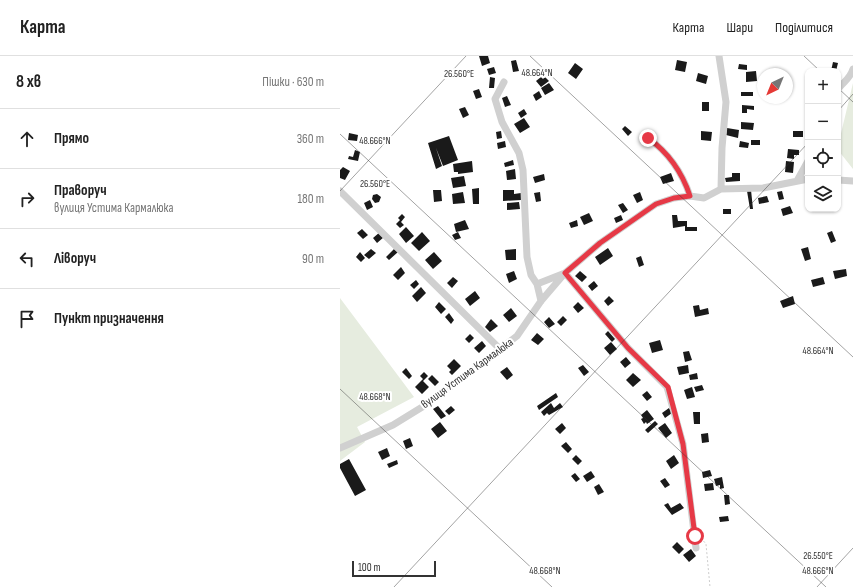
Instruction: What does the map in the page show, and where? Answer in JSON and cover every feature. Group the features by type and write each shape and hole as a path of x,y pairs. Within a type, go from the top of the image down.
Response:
{"street":[{"path":"719,56 726,102 722,148 721,189"},
{"path":"841,85 850,79 853,69"},
{"path":"504,82 495,99 502,122 518,153 523,170 527,257 531,275 537,284 541,301"},
{"path":"648,138 677,165 690,196"},
{"path":"798,179 805,166"},
{"name":"вулиця Устима Кармалюка","path":"340,448 371,436 425,405 517,336 541,301 565,273 600,243 656,204 674,198 690,196 704,198 721,189 763,188 798,179 805,179"},
{"path":"841,180 853,181"},
{"path":"340,191 500,349"},
{"path":"537,284 565,273 628,348 668,387 683,444 696,548"}],"path":[{"path":"695,536 702,539 706,544 710,587"}],"shaded area":[{"path":"853,83 853,169 841,154 841,133"},
{"path":"340,298 414,397 357,427 365,442 340,461"}],"building":[{"path":"479,56 488,56 490,63 482,66"},
{"path":"516,60 519,71 513,72 511,61"},
{"path":"677,60 687,62 685,72 675,70"},
{"path":"833,62 838,63 837,68 832,68"},
{"path":"575,63 583,69 576,79 568,73"},
{"path":"739,64 747,65 747,70 738,69"},
{"path":"494,67 496,73 489,75 487,69"},
{"path":"756,71 757,81 746,82 746,72"},
{"path":"698,73 708,76 706,84 696,81"},
{"path":"490,77 495,78 494,88 489,88"},
{"path":"541,77 543,79 545,77 549,81 541,87 536,81"},
{"path":"549,83 554,90 545,95 541,88"},
{"path":"479,89 482,97 476,99 473,91"},
{"path":"539,91 542,97 536,101 533,95"},
{"path":"741,92 753,92 753,96 741,96"},
{"path":"507,96 511,105 505,107 502,98"},
{"path":"702,102 709,102 709,111 702,111"},
{"path":"742,105 754,106 754,110 747,109 747,113 742,113"},
{"path":"465,107 469,115 463,118 459,109"},
{"path":"524,109 527,114 521,118 518,113"},
{"path":"524,118 530,127 520,133 514,124"},
{"path":"741,122 754,123 753,130 741,129"},
{"path":"625,126 632,132 628,136 622,129"},
{"path":"727,128 739,130 738,138 726,135"},
{"path":"501,131 502,138 497,139 496,132"},
{"path":"701,131 712,132 711,141 701,140"},
{"path":"793,131 803,131 803,137 793,137"},
{"path":"349,133 358,135 357,141 348,140"},
{"path":"449,136 458,160 443,166 436,148 442,166 436,169 428,143"},
{"path":"751,140 760,140 760,145 751,145"},
{"path":"505,141 506,147 498,149 497,143"},
{"path":"740,141 749,143 748,148 739,147"},
{"path":"788,149 799,150 799,155 794,155 794,159 787,158"},
{"path":"355,150 360,152 358,161 348,159 349,156 353,157"},
{"path":"513,160 514,165 505,167 504,163"},
{"path":"472,161 473,172 458,174 458,172 454,172 453,164"},
{"path":"786,161 794,162 793,173 785,172"},
{"path":"343,167 350,171 345,180 340,178 340,170"},
{"path":"515,169 516,179 507,180 506,171"},
{"path":"671,173 674,181 663,184 660,177"},
{"path":"732,173 740,173 740,181 726,182 725,178 732,177"},
{"path":"544,174 545,180 535,183 533,177"},
{"path":"464,176 466,186 453,188 451,178"},
{"path":"479,188 479,204 473,204 472,189"},
{"path":"433,190 441,190 442,201 434,202"},
{"path":"503,190 514,190 514,194 521,193 521,200 503,201"},
{"path":"751,190 753,209 750,209 747,191"},
{"path":"782,191 784,199 779,200 777,192"},
{"path":"463,192 465,203 453,204 452,194"},
{"path":"540,192 541,201 536,202 534,193"},
{"path":"640,192 643,200 637,203 633,195"},
{"path":"377,194 381,197 379,202 375,203 372,199 373,195"},
{"path":"767,196 769,202 759,204 758,198"},
{"path":"370,200 373,207 367,210 364,203"},
{"path":"519,202 520,209 507,210 507,203"},
{"path":"623,203 628,210 623,213 618,205"},
{"path":"790,206 793,213 783,216 781,209"},
{"path":"723,209 731,209 731,214 723,214"},
{"path":"589,213 593,221 584,225 580,217"},
{"path":"402,214 405,217 401,222 404,225 400,228 396,224 400,220 398,218"},
{"path":"621,215 623,220 616,223 614,218"},
{"path":"672,215 677,215 678,221 687,221 687,227 697,227 697,231 685,231 685,226 673,228"},
{"path":"465,220 469,229 456,232 454,224"},
{"path":"577,220 578,226 571,228 569,223"},
{"path":"406,227 414,236 406,243 399,234"},
{"path":"362,229 368,235 363,239 357,233"},
{"path":"832,231 836,241 831,243 827,233"},
{"path":"380,232 384,237 377,243 373,238"},
{"path":"422,232 430,241 419,251 411,243"},
{"path":"458,232 461,238 455,240 452,235"},
{"path":"808,247 811,259 805,261 801,249"},
{"path":"608,248 613,256 600,265 595,257"},
{"path":"371,249 376,253 369,259 364,255"},
{"path":"394,249 398,252 389,260 386,257"},
{"path":"516,249 516,260 506,260 505,250"},
{"path":"360,252 365,258 361,262 356,257"},
{"path":"434,252 442,261 433,269 425,260"},
{"path":"641,256 644,265 639,267 636,258"},
{"path":"401,267 405,273 398,280 393,275"},
{"path":"846,269 847,276 835,279 833,271"},
{"path":"514,271 517,279 509,283 506,274"},
{"path":"580,271 587,277 582,282 575,276"},
{"path":"453,277 458,281 452,288 447,283"},
{"path":"823,277 825,284 813,287 811,280"},
{"path":"416,280 419,284 414,289 410,285"},
{"path":"594,281 598,286 592,291 588,286"},
{"path":"421,287 426,293 417,302 412,296"},
{"path":"475,291 480,298 470,306 465,299"},
{"path":"609,296 614,301 608,306 604,301"},
{"path":"793,296 795,304 783,308 780,301"},
{"path":"439,302 446,309 441,314 435,307"},
{"path":"578,302 584,308 578,313 573,307"},
{"path":"699,305 700,310 708,308 709,314 695,317 693,306"},
{"path":"511,308 517,316 509,322 503,315"},
{"path":"449,313 454,320 451,324 445,317"},
{"path":"563,316 567,320 561,326 557,322"},
{"path":"549,317 555,324 549,328 544,322"},
{"path":"491,319 498,326 490,332 485,327"},
{"path":"608,331 615,339 612,342 605,334"},
{"path":"537,333 544,339 538,345 531,340"},
{"path":"470,334 474,338 469,343 465,339"},
{"path":"660,340 663,350 652,353 649,343"},
{"path":"482,341 486,346 479,353 474,348"},
{"path":"611,342 617,349 610,355 604,348"},
{"path":"689,351 692,360 685,362 683,352"},
{"path":"626,357 631,363 625,368 620,362"},
{"path":"454,359 461,366 452,375 449,372 451,370 447,366"},
{"path":"583,365 589,372 584,376 578,368"},
{"path":"688,365 689,373 679,375 677,367"},
{"path":"507,367 513,375 507,380 500,372"},
{"path":"406,368 412,376 409,379 402,372"},
{"path":"424,372 428,376 423,381 429,387 422,394 415,387 423,379 420,376"},
{"path":"633,373 641,380 633,387 626,380"},
{"path":"697,373 698,379 690,380 689,375"},
{"path":"432,375 439,382 435,386 428,379"},
{"path":"702,385 704,390 696,392 694,387"},
{"path":"692,387 695,397 687,399 684,390"},
{"path":"647,391 652,397 647,401 642,395"},
{"path":"556,393 558,397 539,410 537,406"},
{"path":"551,403 554,408 560,403 563,407 549,415 547,413 544,416 541,412"},
{"path":"438,406 446,416 441,419 433,409"},
{"path":"451,406 455,410 449,415 445,411"},
{"path":"669,408 672,413 665,418 662,413"},
{"path":"647,410 654,419 647,424 646,422 644,424 641,419 643,418 641,415"},
{"path":"693,412 700,412 700,424 694,424"},
{"path":"655,421 658,424 648,433 645,430"},
{"path":"440,422 447,431 438,438 431,429"},
{"path":"562,423 566,428 560,434 555,429"},
{"path":"665,423 672,433 666,438 658,428"},
{"path":"708,433 709,442 702,443 701,434"},
{"path":"410,438 413,446 406,449 403,441"},
{"path":"566,442 572,449 568,453 561,446"},
{"path":"387,448 390,456 382,460 378,452"},
{"path":"576,455 582,461 578,465 572,459"},
{"path":"674,455 679,463 671,469 666,461"},
{"path":"349,459 366,490 355,496 340,468 340,464"},
{"path":"397,460 398,464 389,468 387,464"},
{"path":"710,470 712,476 703,478 702,472"},
{"path":"591,471 595,477 587,482 583,476"},
{"path":"575,473 580,479 576,482 571,476"},
{"path":"722,477 724,488 720,489 720,485 716,486 714,479"},
{"path":"665,478 670,485 665,488 660,481"},
{"path":"713,483 714,490 705,491 704,484"},
{"path":"599,484 604,492 598,495 594,487"},
{"path":"724,495 729,495 730,504 725,505"},
{"path":"668,503 671,508 680,503 684,508 672,515 664,505"},
{"path":"728,516 729,521 720,522 719,517"},
{"path":"677,542 684,549 679,554 672,547"},
{"path":"691,549 696,556 689,562 683,555"}],"route":[{"path":"648,138 677,165 686,183 690,196 674,198 656,204 600,243 565,273 628,348 668,387 683,444 695,536"}]}
